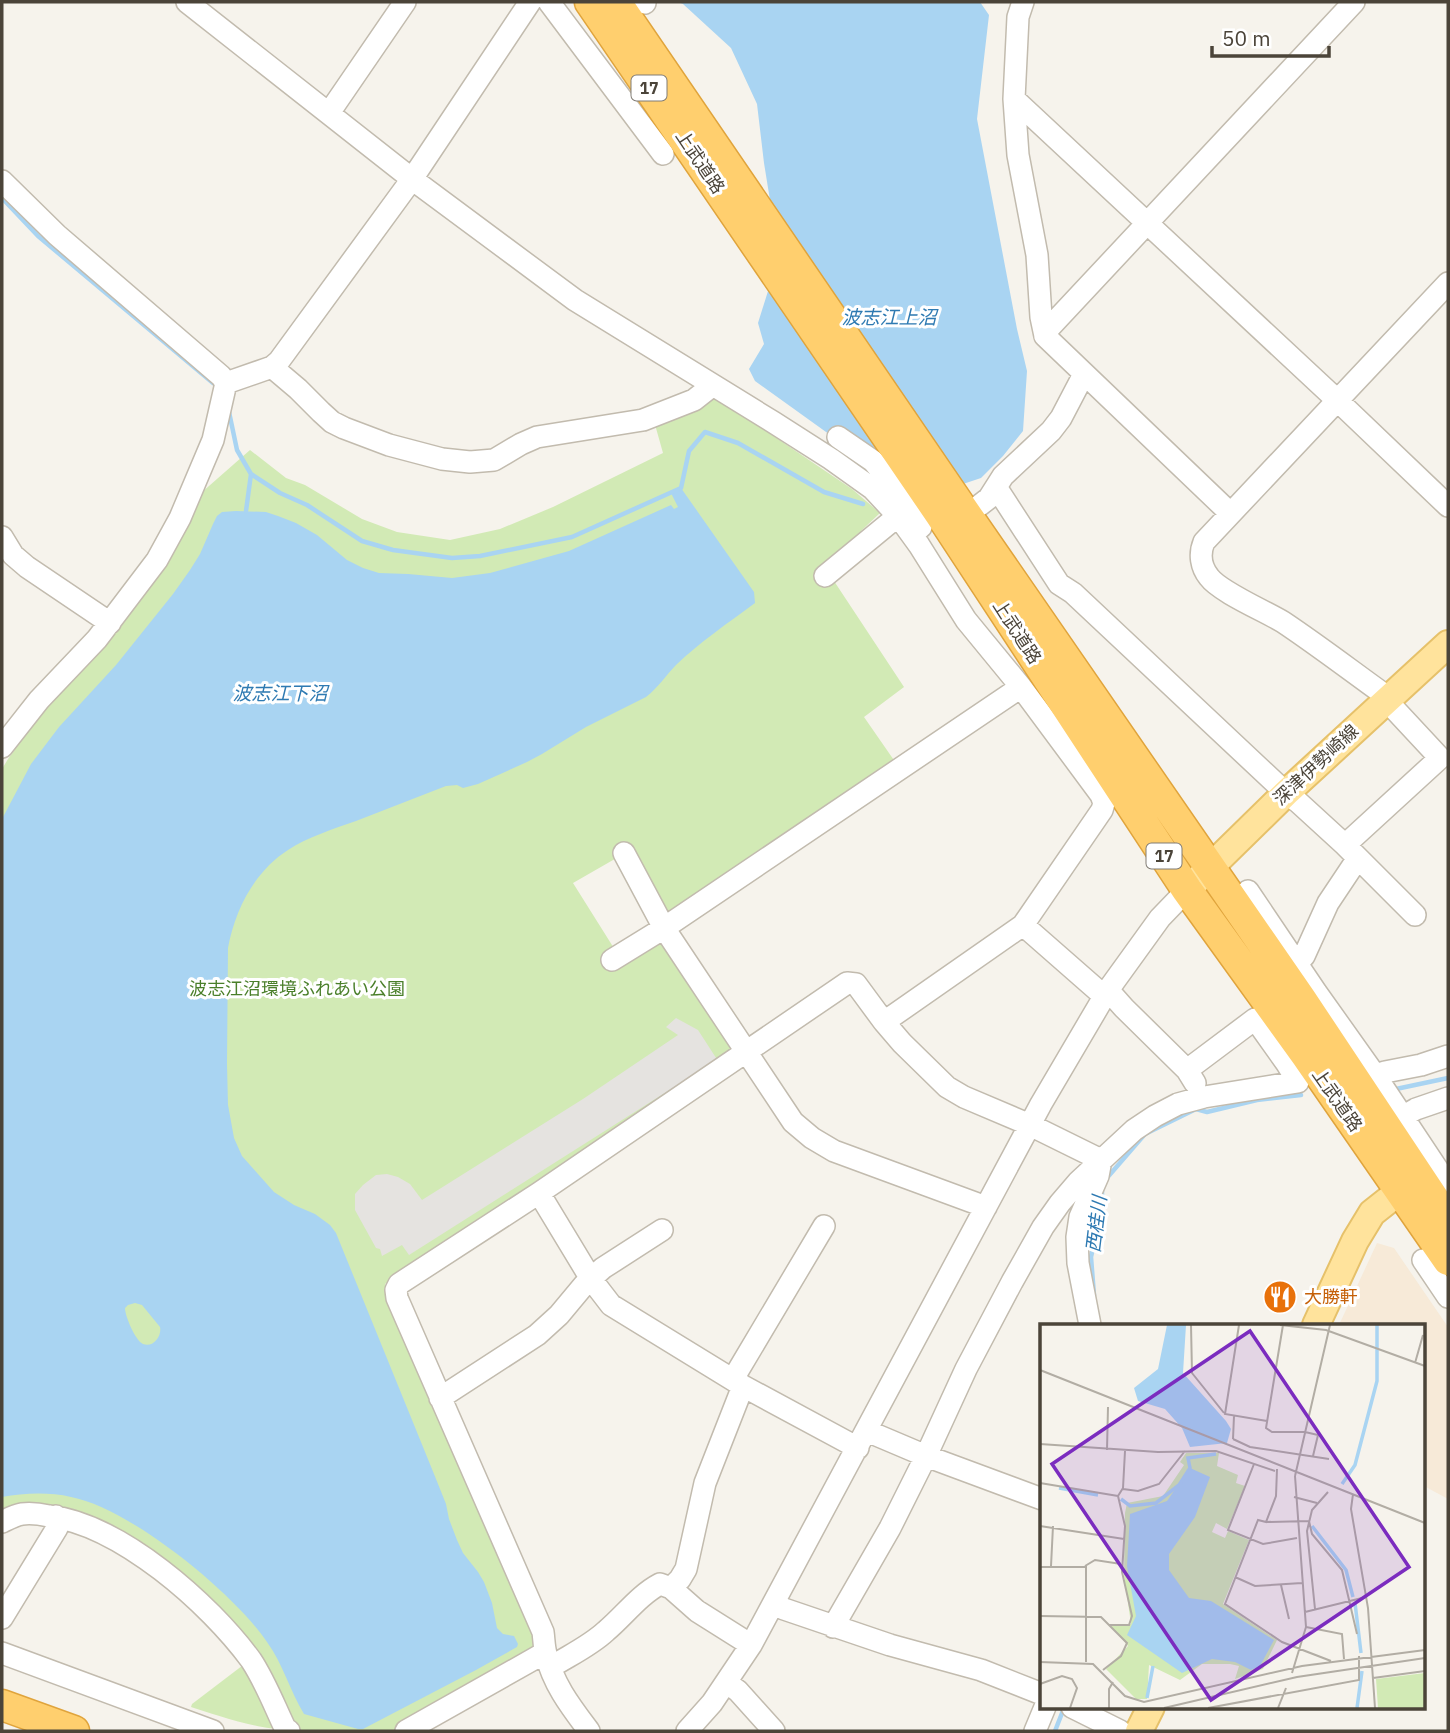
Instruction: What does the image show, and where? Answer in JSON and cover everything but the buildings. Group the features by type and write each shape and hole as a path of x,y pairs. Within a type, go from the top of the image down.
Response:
{"highway":[{"name":"上武道路","path":"590,2 717,169 1109,791 1187,890 1297,1067 1448,1220"},
{"name":"上武道路","path":"635,2 717,169"},
{"name":"上武道路","path":"943,524 1308,995 1410,1183 1436,1260"},
{"path":"2,1705 74,1731"}],"main road":[{"name":"深津伊勢崎線","path":"1187,890 1286,793 1448,644"},
{"path":"1316,1324 1365,1223 1378,1207 1410,1183"},
{"path":"1139,1731 1150,1708"}],"street":[{"path":"328,113 405,2"},
{"path":"226,383 272,367 279,361 412,179 530,2"},
{"path":"549,2 663,154"},
{"path":"1023,2 1018,17 1014,99 1018,155 1037,255 1045,336 1230,513"},
{"path":"1045,336 1049,328 1146,223 1354,2"},
{"path":"192,3 412,179 575,300 831,459 873,489 898,516 943,524"},
{"path":"1014,99 1448,506"},
{"path":"2,181 57,235 226,383 212,440 180,518 157,560 97,639 3,741"},
{"path":"1296,962 1304,956 1351,851 1440,758 1387,699 1282,622 1209,578 1200,551 1204,542 1230,513 1448,283"},
{"path":"272,367 332,422 344,428 389,445 442,459 470,463 494,460 537,437 643,420 694,400 713,385"},
{"path":"838,437 873,461 902,496 921,526 943,524 989,498 1003,476 1051,432 1084,374"},
{"path":"996,487 1059,584 1073,593 1351,851 1415,915"},
{"path":"825,576 898,516"},
{"path":"884,1023 1023,925 1102,810 1109,791 965,620 943,524"},
{"path":"2,537 13,555 27,567 110,623"},
{"path":"612,960 664,928 1021,687"},
{"path":"625,853 664,928 793,1122 834,1152 986,1207"},
{"path":"687,1731 727,1684 751,1645 1030,1125 1106,993 1160,918 1187,890"},
{"path":"1248,891 1296,962 1308,995 1375,1075 1448,1185"},
{"path":"1023,925 1124,1008 1187,1070 1205,1097"},
{"path":"589,1731 556,1682 548,1661 543,1632 397,1298 396,1290 399,1284 539,1194 847,983 856,984 884,1023 947,1087 1101,1160"},
{"path":"833,1627 890,1528 966,1369 1043,1227 1060,1203 1101,1160 1134,1130 1155,1116 1178,1104 1297,1067 1255,1019 1187,1070"},
{"path":"1375,1075 1448,1056"},
{"path":"1402,1117 1448,1098"},
{"path":"1090,1324 1078,1263 1077,1237 1080,1217 1101,1160"},
{"path":"539,1194 591,1279 611,1305 738,1383 862,1439 926,1456 1040,1498"},
{"path":"671,1588 686,1569 705,1483 738,1383 824,1226"},
{"path":"440,1398 537,1335 603,1268 662,1230"},
{"path":"1436,1260 1448,1297"},
{"path":"2,1522 22,1514 74,1521 136,1551 190,1594 253,1664 285,1728 289,1731"},
{"path":"2,1618 57,1528 55,1517"},
{"path":"406,1731 538,1656 548,1661 588,1646 660,1584 671,1588 697,1611 751,1645"},
{"path":"774,1604 833,1627 981,1670 1040,1693"},
{"path":"2,1653 213,1731"},
{"path":"727,1684 738,1691 774,1731"},
{"path":"1035,1731 1045,1708"},
{"path":"1073,1708 1121,1731"}],"shaded area":[{"path":"676,1018 698,1030 720,1064 690,1077 409,1255 402,1245 382,1256 355,1210 355,1194 363,1185 376,1175 387,1174 410,1184 422,1200 583,1099 678,1035 666,1027"},
{"path":"1377,1243 1394,1248 1448,1327 1448,1499 1426,1487 1426,1324 1339,1324"}],"green space":[{"name":"波志江沼環境ふれあい公園","path":"713,395 852,489 880,513 839,557 832,578 904,687 864,717 898,766 664,922 627,852 573,883 622,961 657,936 737,1046 694,1082 385,1284 537,1637 534,1653 392,1731 282,1730 191,1707 255,1656 130,1543 2,1517 2,769 201,493 250,450 286,478 305,485 362,519 397,532 450,540 500,529 553,507 663,453 654,421"}],"water":[{"name":"波志江上沼","path":"678,2 980,2 989,15 977,119 1027,371 1023,431 981,478 957,486 833,437 755,381 749,369 764,344 758,323 779,256 757,104 731,48"},
{"name":"波志江下沼","path":"681,488 754,592 755,603 685,657 646,697 586,727 527,762 478,784 463,788 457,785 446,786 321,834 288,850 265,869 256,881 241,906 231,934 228,948 227,1064 228,1105 234,1138 242,1156 274,1192 315,1214 336,1233 446,1504 457,1540 484,1582 497,1628 503,1634 514,1636 518,1644 476,1670 363,1729 358,1729 304,1714 273,1650 252,1622 206,1577 150,1535 95,1504 71,1497 36,1494 2,1497 2,819 31,764 59,727 116,665 173,594 200,554 217,516 222,512 266,512 278,516 317,535 347,560 379,573 452,578 490,573 569,551 671,505 674,509 678,507 671,493","holes":["128,1305 142,1305 160,1327 158,1337 147,1345 137,1338 125,1312"]}],"waterway":[{"path":"2,198 38,236 213,383"},
{"path":"229,412 237,450 251,474 280,493 307,505 362,541 393,550 452,558 480,556 572,537 681,488 689,451 705,432 738,443 824,492 863,504"},
{"path":"246,511 251,474"},
{"name":"西桂川","path":"1396,1089 1448,1078"},
{"name":"西桂川","path":"1106,1179 1145,1134 1196,1109 1207,1112 1257,1100 1301,1095"},
{"name":"西桂川","path":"1094,1295 1091,1257 1102,1208 1102,1189"},
{"name":"西桂川","path":"1055,1731 1064,1708"}],"place":[{"name":"大勝軒","path":"1280,1297"}]}
